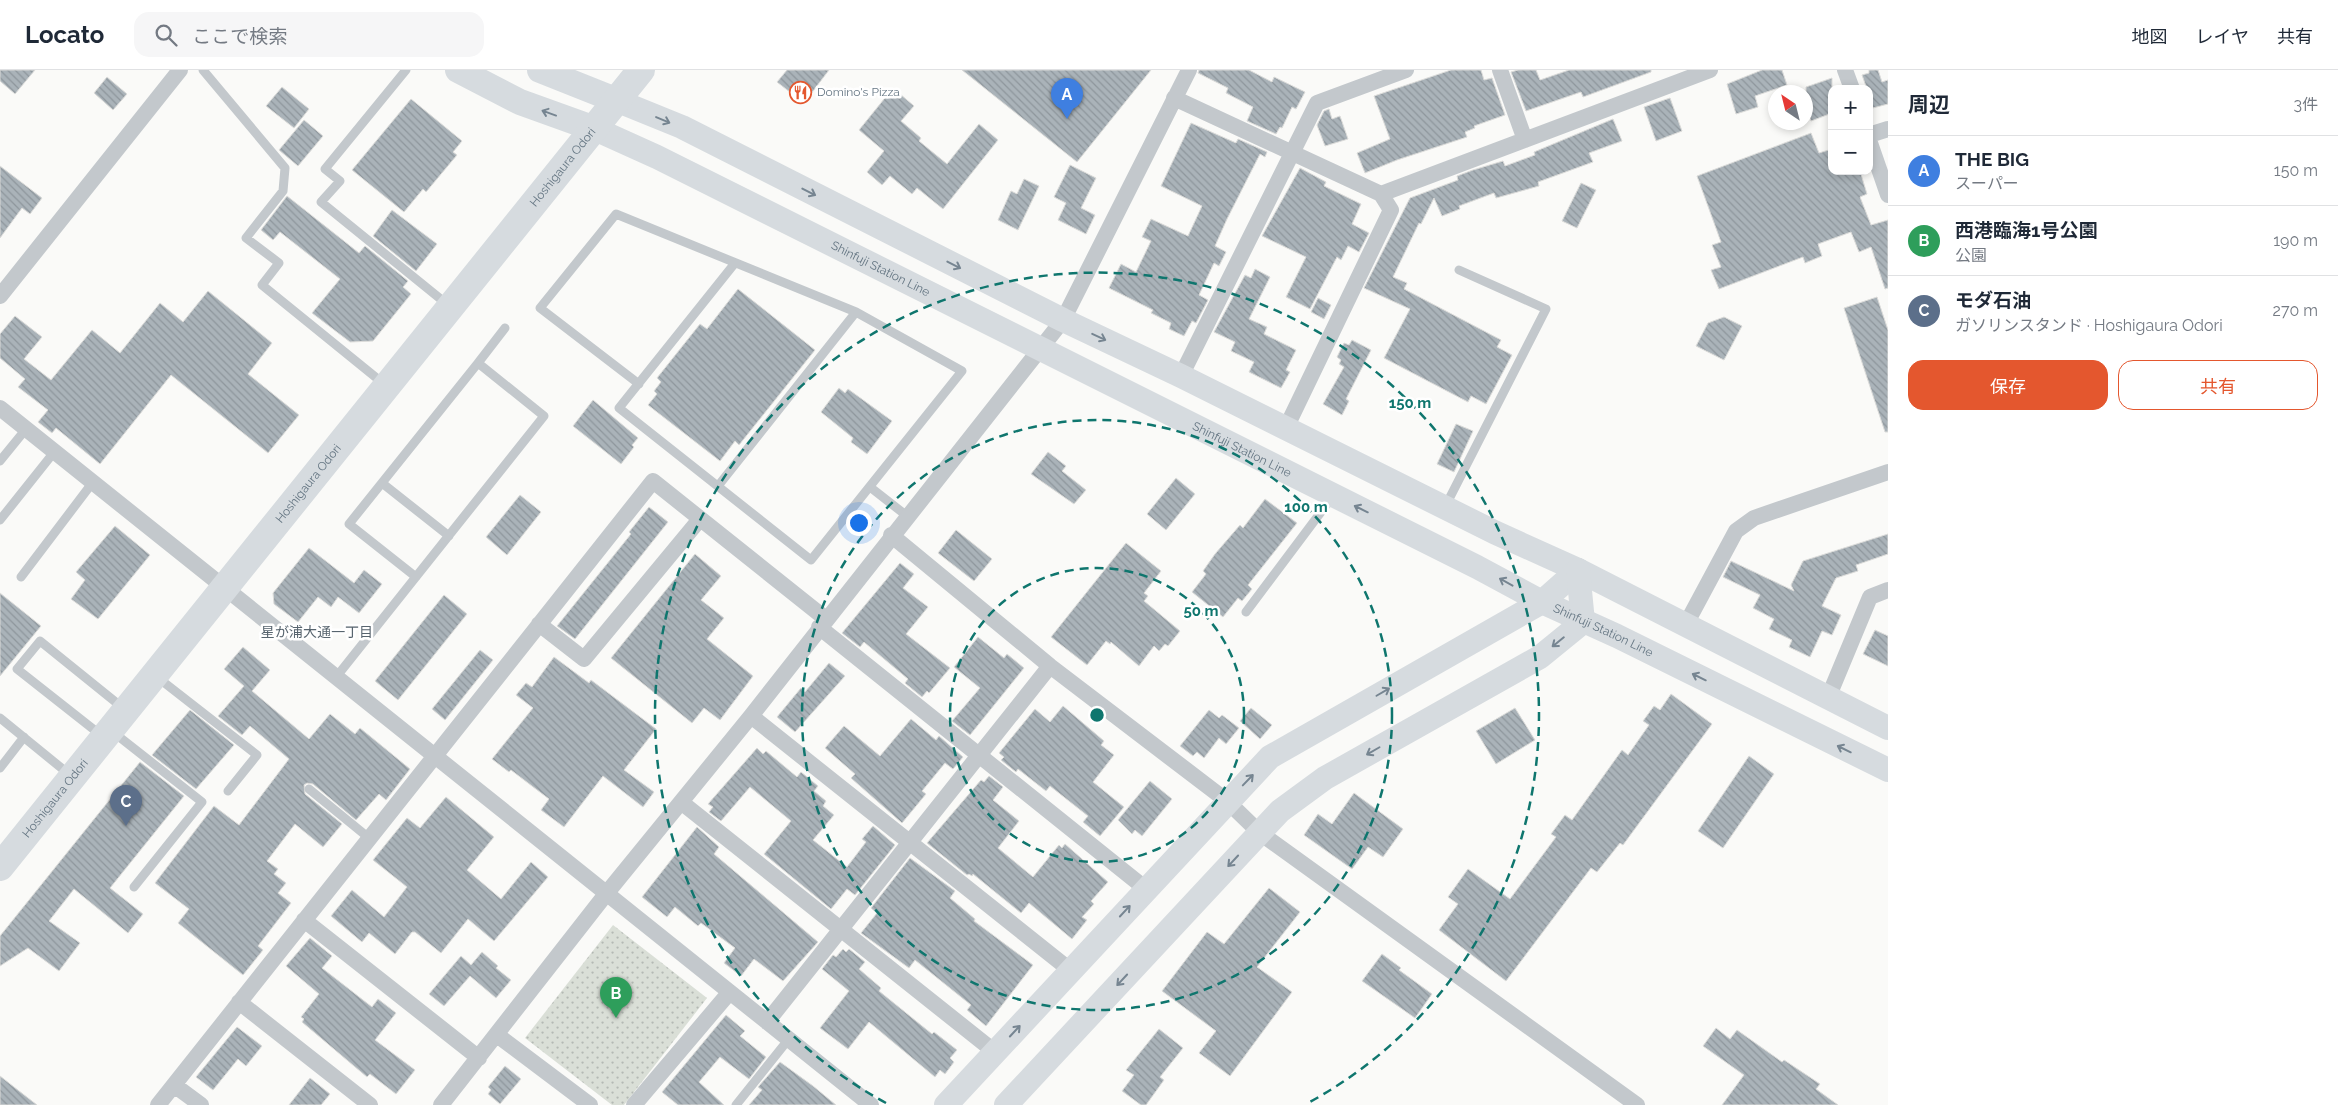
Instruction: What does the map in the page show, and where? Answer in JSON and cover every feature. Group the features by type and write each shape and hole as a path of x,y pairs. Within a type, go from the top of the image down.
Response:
{"highway":[{"name":"Hoshigaura Odori","path":"0,867 224,586 618,101 641,70"}],"main road":[{"path":"458,70 520,102 595,129"},
{"path":"540,70 682,128 1063,320 1578,570 1888,728"},
{"name":"Shinfuji Station Line","path":"595,129 666,161 1041,348 1477,567 1542,602 1617,636 1888,770"},
{"path":"946,1105 1270,757 1542,602 1578,570"},
{"path":"1006,1105 1280,811 1326,778 1540,657 1583,622 1578,570"}],"street":[{"path":"0,296 180,70"},
{"path":"441,1105 606,894 751,716 891,535 1063,320 1188,70"},
{"path":"1180,376 1317,103 1406,70"},
{"path":"1500,70 1524,140"},
{"path":"1381,194 1710,70"},
{"path":"1845,70 1851,85"},
{"path":"1174,98 1381,194 1391,210 1286,428"},
{"path":"1873,134 1888,129"},
{"path":"1873,151 1888,194"},
{"path":"0,408 435,754 606,894 871,1105"},
{"path":"1685,626 1736,531 1754,518 1888,472"},
{"path":"158,1105 653,481 978,756 1146,889"},
{"path":"539,624 584,658 700,519"},
{"path":"891,535 1050,666 1227,801 1260,833 1637,1105"},
{"path":"1828,698 1870,597 1888,590"},
{"path":"766,1022 1050,666"},
{"path":"751,716 1070,970"},
{"path":"680,802 995,1052"},
{"path":"304,920 478,1058"},
{"path":"634,1105 729,993"},
{"path":"239,1002 370,1105"},
{"path":"497,1035 590,1105"},
{"path":"174,1085 201,1105"}],"lane":[{"path":"203,70 284,168 283,191 246,238 279,263 262,285 386,385"},
{"path":"406,70 325,169 340,181 321,202 450,307"},
{"path":"639,384 540,308 616,214 856,312 962,371 812,560 619,408 639,384 735,263"},
{"path":"1445,507 1546,309 1459,270"},
{"path":"718,486 856,312"},
{"path":"416,577 349,524 505,328"},
{"path":"337,676 544,416 478,363"},
{"path":"0,461 26,428"},
{"path":"0,520 55,451"},
{"path":"21,577 93,482"},
{"path":"382,483 449,536"},
{"path":"870,487 907,516"},
{"path":"1246,612 1334,496"},
{"path":"113,726 17,669 40,641 113,726 202,802 134,887"},
{"path":"154,674 257,755 228,791"},
{"path":"0,718 72,777"},
{"path":"0,768 24,737"},
{"path":"309,789 369,838"},
{"path":"736,1105 788,1040"}],"shaded area":[{"path":"613,925 707,998 624,1105 612,1105 525,1038"}],"building":[{"path":"0,70 35,70 15,94 0,81"},
{"name":"Domino's Pizza","path":"787,70 829,70 804,103 777,82"},
{"path":"962,70 1151,70 1077,162"},
{"path":"1199,70 1249,70 1272,82 1274,77 1305,92 1296,109 1292,107 1282,128 1280,127 1276,134 1247,121 1253,107 1226,93 1228,88 1198,73"},
{"path":"1451,70 1481,70 1484,80 1492,78 1505,115 1474,126 1475,128 1465,132 1467,137 1397,160 1365,173 1357,153 1390,139 1374,96"},
{"path":"1536,70 1540,80 1569,70 1651,70 1651,72 1583,97 1581,92 1526,111 1511,72"},
{"path":"1762,70 1782,70 1787,85 1768,85 1768,92 1755,96 1758,107 1736,114 1727,84"},
{"path":"1869,70 1878,70 1882,82 1888,80 1888,104 1873,108 1873,85 1866,85 1862,75 1869,73"},
{"path":"107,77 127,94 113,110 94,93"},
{"path":"1832,78 1832,85 1828,85 1828,115 1813,120 1813,85"},
{"path":"282,87 309,109 294,128 266,106"},
{"path":"893,88 914,106 901,121 921,138 919,141 947,164 979,124 998,140 943,209 917,188 912,194 890,176 882,185 867,172 884,151 859,130"},
{"path":"1670,98 1682,131 1656,141 1644,107"},
{"path":"411,99 462,141 453,152 457,155 426,192 423,189 404,212 352,170"},
{"path":"1329,109 1332,119 1340,116 1348,139 1325,146 1317,125 1324,111"},
{"path":"1613,119 1622,141 1589,153 1593,162 1538,182 1539,186 1496,198 1494,193 1459,206 1460,209 1442,216 1434,198 1421,224 1419,223 1393,277 1407,283 1404,289 1501,340 1497,347 1512,355 1486,404 1471,396 1468,402 1384,358 1410,309 1364,288 1410,198 1458,180 1457,176 1473,170 1503,161 1505,166 1535,155 1534,152"},
{"path":"304,120 323,136 298,166 279,150"},
{"path":"1191,123 1236,143 1238,139 1267,152 1265,157 1260,154 1227,219 1215,246 1226,252 1219,266 1214,263 1199,295 1208,300 1196,323 1192,321 1184,336 1169,329 1171,323 1151,313 1153,310 1109,288 1121,264 1136,272 1151,241 1142,237 1151,219 1188,236 1202,206 1161,186"},
{"path":"1811,133 1819,153 1828,150 1828,175 1861,175 1867,194 1860,197 1871,225 1888,220 1888,288 1885,289 1871,247 1859,252 1851,232 1818,244 1822,256 1805,263 1803,257 1719,289 1711,270 1721,267 1712,245 1721,242 1697,176"},
{"path":"1070,165 1096,178 1081,208 1095,215 1086,234 1058,220 1066,203 1054,197"},
{"path":"0,166 42,198 30,214 22,208 0,238"},
{"path":"1300,168 1326,182 1324,186 1361,204 1352,224 1369,233 1359,252 1348,246 1341,260 1337,257 1310,309 1286,297 1306,257 1262,236"},
{"path":"1024,179 1039,186 1018,230 998,220 1011,191 1017,194"},
{"path":"1581,183 1596,190 1577,228 1562,221"},
{"path":"287,196 359,253 365,246 408,281 403,287 411,294 373,341 350,342 312,313 340,279 280,232 273,240 261,230"},
{"path":"392,210 437,244 416,271 373,236"},
{"path":"1255,269 1270,277 1249,319 1267,327 1264,334 1296,350 1286,370 1290,372 1281,388 1249,372 1254,362 1231,351 1235,342 1214,332 1245,275 1251,278"},
{"path":"738,289 815,350 739,445 735,441 720,461 648,405 657,394 654,391 661,382 657,378 700,324 707,329"},
{"path":"208,291 272,343 248,374 299,415 268,453 171,375 100,464 56,428 52,433 38,422 48,410 18,387 25,379 0,358 0,334 15,316 42,337 24,359 51,380 92,330 120,353 160,303 183,322"},
{"path":"1877,297 1888,330 1888,432 1885,432 1844,308"},
{"path":"1318,298 1331,305 1324,319 1311,312"},
{"path":"1724,317 1742,326 1724,360 1696,346 1708,323"},
{"path":"1352,340 1371,350 1346,399 1349,401 1342,415 1323,404 1344,367 1339,364 1341,360 1337,357 1344,343 1349,345"},
{"path":"839,388 845,393 848,389 892,421 867,454 851,442 853,438 821,412"},
{"path":"593,400 638,438 632,445 634,447 621,464 573,426"},
{"path":"1456,424 1473,431 1454,472 1437,464"},
{"path":"1048,452 1066,466 1062,471 1086,490 1074,504 1031,474"},
{"path":"1176,478 1195,494 1166,530 1147,514"},
{"path":"520,495 541,512 507,555 486,537"},
{"path":"1265,499 1297,523 1248,585 1252,589 1242,601 1238,598 1223,617 1192,592 1206,574 1203,571 1215,554 1240,525 1243,528"},
{"path":"649,507 668,522 575,639 557,626 631,534 629,532"},
{"path":"115,526 150,555 98,619 71,599 85,580 76,572"},
{"path":"956,530 992,559 974,581 938,553"},
{"path":"1888,534 1888,554 1856,565 1858,571 1836,578 1822,606 1841,615 1832,635 1822,631 1810,657 1789,647 1792,640 1769,629 1774,619 1753,608 1760,595 1723,577 1731,561 1794,591 1791,585 1803,561"},
{"path":"1126,543 1161,571 1144,593 1148,596 1144,601 1180,631 1168,646 1165,644 1159,651 1154,646 1139,666 1111,642 1110,644 1106,641 1087,665 1051,637"},
{"path":"309,548 354,583 364,570 382,584 359,613 338,597 331,607 318,597 298,622 274,604 273,593"},
{"path":"695,554 721,576 701,600 724,618 707,639 753,676 720,720 704,708 692,723 611,658"},
{"path":"900,563 914,574 903,588 928,607 906,634 950,668 929,693 927,691 922,697 905,683 908,679 864,642 860,647 842,633"},
{"path":"0,593 41,626 0,676"},
{"path":"444,595 467,614 398,700 375,681"},
{"path":"1875,630 1888,636 1888,666 1863,654"},
{"path":"978,637 1004,658 1007,654 1024,668 970,735 952,721 980,688 954,667"},
{"path":"243,647 270,670 252,691 309,739 330,714 355,734 360,728 410,769 386,800 379,794 356,820 313,784 307,783 304,785 305,794 342,824 323,847 295,824 267,861 278,869 274,874 286,883 278,893 291,903 258,946 263,950 243,975 178,923 189,909 155,883 214,806 239,825 289,759 250,726 242,735 218,716 244,686 224,669"},
{"path":"480,650 493,660 445,720 432,709"},
{"path":"554,657 589,683 591,680 656,729 624,770 654,792 643,807 603,776 564,827 541,810 549,799 511,770 509,772 492,759 533,708 516,695 526,683 532,687"},
{"path":"829,663 845,676 795,732 777,717 801,688 805,692"},
{"path":"1671,694 1712,724 1623,845 1620,843 1597,872 1591,868 1506,981 1439,930 1458,904 1448,897 1468,869 1510,899 1556,837 1551,834 1565,815 1572,820 1622,750 1628,755 1649,725 1643,721 1654,706 1660,710"},
{"path":"1063,706 1104,741 1101,745 1114,755 1093,782 1124,807 1100,836 1083,822 1088,816 1050,786 1046,791 1018,769 1016,772 1001,760 1004,757 999,753 1035,709 1050,722"},
{"path":"1251,708 1272,725 1260,739 1240,721"},
{"path":"1515,708 1535,740 1496,764 1476,731"},
{"path":"190,710 234,745 196,789 152,755"},
{"path":"1209,710 1219,718 1222,715 1239,728 1226,744 1219,738 1204,758 1197,752 1193,756 1180,746"},
{"path":"911,719 936,740 939,736 963,757 953,769 945,763 922,791 926,794 902,823 851,778 855,774 825,748 844,726 880,756"},
{"path":"757,748 763,754 766,751 797,777 801,772 818,786 814,791 826,801 823,806 834,815 813,840 847,867 866,842 862,839 873,826 895,845 855,895 847,889 831,909 764,854 791,821 750,787 721,821 709,812 713,807 708,804"},
{"path":"1749,756 1774,774 1723,848 1698,831"},
{"path":"140,762 184,796 110,888 143,914 128,933 74,889 49,921 80,943 59,971 28,948 0,966 0,936"},
{"path":"989,776 1003,787 993,800 1019,821 998,848 1033,877 1059,845 1062,848 1065,844 1108,882 1091,901 1094,904 1082,917 1087,920 1072,939 1029,903 1021,913 973,874 972,876 967,875 927,843 981,780 984,782"},
{"path":"1150,781 1172,799 1142,836 1135,830 1132,834 1118,820"},
{"path":"1354,793 1403,829 1383,857 1368,847 1352,869 1304,835 1318,814 1332,824"},
{"path":"446,797 494,837 467,870 501,899 531,862 548,877 494,941 468,919 441,953 415,932 412,932 395,954 369,933 362,942 331,916 352,890 384,917 407,887 373,860 407,818 420,828"},
{"path":"697,827 719,847 714,854 818,942 783,981 754,959 741,976 724,963 735,948 701,923 698,926 675,907 667,917 642,897"},
{"path":"910,858 955,891 950,898 975,919 974,921 1033,965 986,1026 967,1010 971,1005 915,960 909,968 861,933 877,913 871,908"},
{"path":"1269,888 1300,912 1257,967 1292,992 1230,1076 1199,1053 1216,1031 1162,991 1207,932 1224,944"},
{"path":"310,938 332,956 322,968 372,1007 378,999 396,1013 375,1040 415,1070 396,1094 370,1074 367,1077 302,1022 304,1019 301,1017 319,994 286,966"},
{"path":"843,949 846,952 849,949 865,962 859,969 881,988 879,991 932,1034 934,1032 957,1050 950,1058 954,1062 945,1074 940,1070 935,1077 869,1022 848,1049 820,1028 849,991 822,969 833,955 836,957"},
{"path":"482,952 498,966 496,968 511,980 496,998 470,976 444,1006 429,994 461,956 471,965"},
{"path":"1382,954 1401,968 1399,970 1432,994 1415,1018 1362,981"},
{"path":"726,1015 745,1031 740,1036 766,1057 749,1079 720,1057 699,1082 724,1105 678,1105 662,1092"},
{"path":"237,1027 262,1046 246,1066 238,1059 213,1090 196,1077"},
{"path":"1716,1028 1730,1039 1737,1030 1782,1062 1784,1060 1820,1084 1816,1089 1838,1105 1722,1105 1744,1075 1703,1046"},
{"path":"1159,1029 1183,1048 1160,1077 1164,1080 1146,1105 1141,1105 1122,1091 1134,1075 1126,1070"},
{"path":"780,1062 836,1105 749,1105 762,1090 758,1087"},
{"path":"505,1066 521,1079 500,1104 488,1094 491,1090 488,1087"},
{"path":"0,1076 37,1105 0,1105"},
{"path":"310,1078 330,1094 321,1105 289,1105"}],"place":[{"name":"Domino's Pizza","path":"801,92"},
{"name":"THE BIG","path":"1067,119"},
{"name":"モダ石油","path":"126,826"},
{"name":"西港臨海1号公園","path":"616,1018"}],"district":[{"name":"星が浦大通一丁目","path":"317,632"}]}
